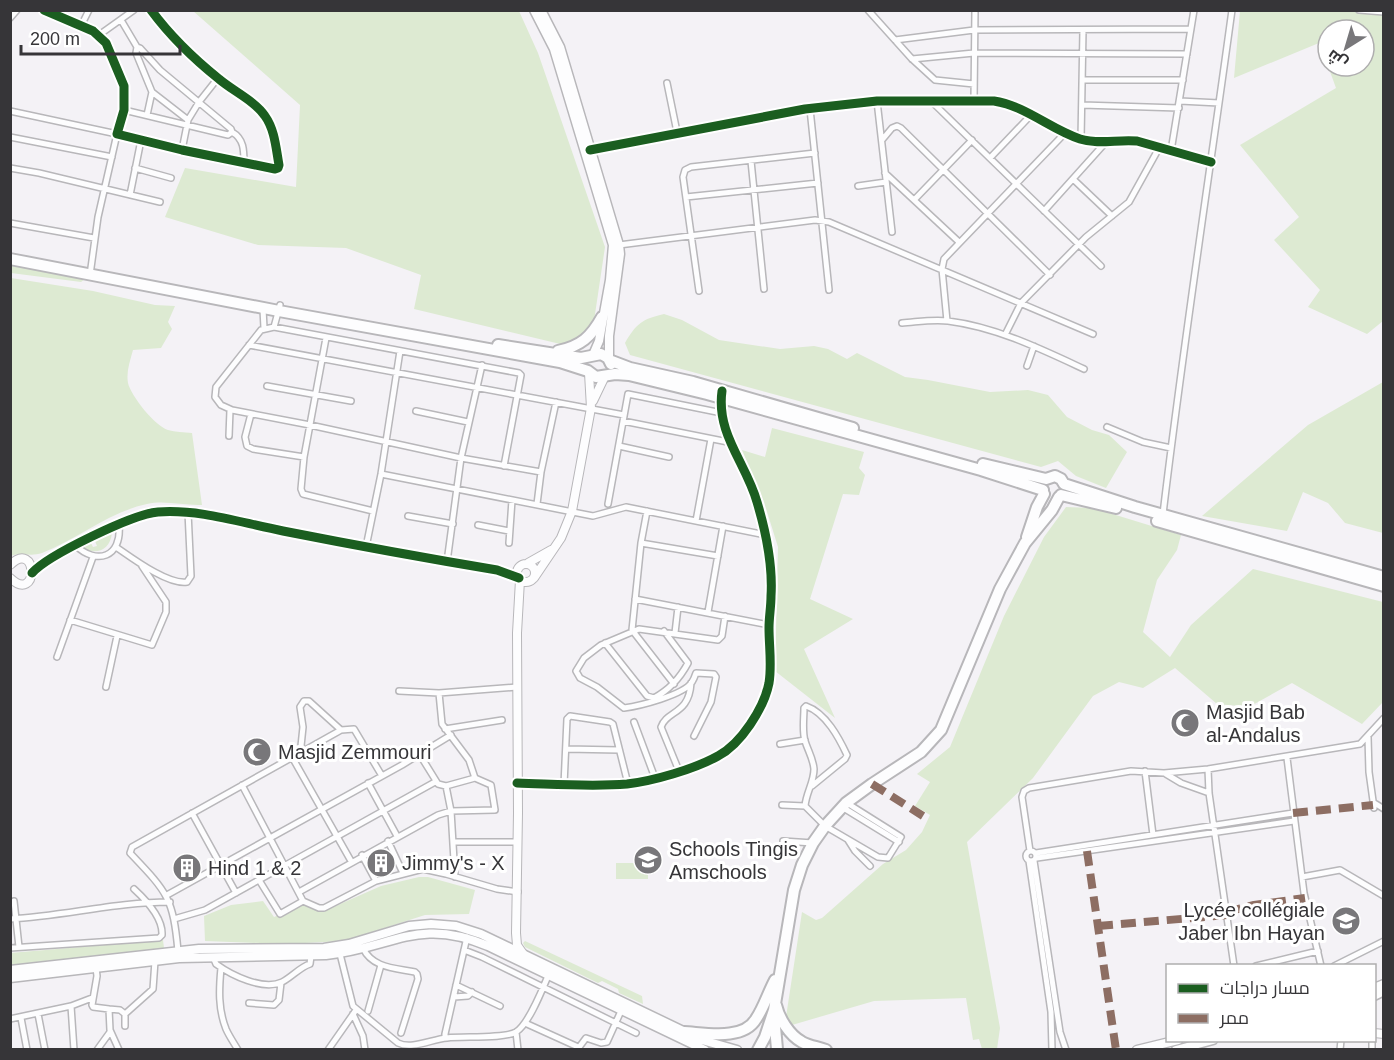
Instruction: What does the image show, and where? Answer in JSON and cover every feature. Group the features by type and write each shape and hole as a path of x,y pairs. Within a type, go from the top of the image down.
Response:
{"highway":[{"path":"10,253 263,308 280,308 581,358 601,354 630,368 981,470 1043,492 1051,498 1062,492 1162,515 1383,578"},
{"path":"10,260 90,272 560,362 596,377 629,375 721,395 1005,470 1046,479 1055,476 1061,478 1062,492 1052,510 1025,543 1000,589 941,730 921,752 844,805 813,843 794,890 774,1006 759,1048"},
{"path":"552,352 571,348 586,340 603,316"},
{"path":"588,372 586,365 592,355"},
{"path":"606,376 610,369 609,359"},
{"path":"1025,543 1046,479"},
{"path":"1062,492 1383,586"},
{"path":"684,1032 735,1032 748,1029 758,1017 780,972"},
{"path":"759,1048 768,1045 777,1049 774,1006"},
{"path":"774,1006 781,1020 797,1039 826,1050"}],"main road":[{"path":"534,10 556,55 613,246 613,259 599,341 592,355"},
{"path":"541,10 560,47 619,245 620,254 609,336 609,359"},
{"path":"10,970 200,949 324,948 349,944 409,926 431,924 468,929 708,1043 737,1050"},
{"path":"10,978 155,961 213,957 311,957 340,954 415,933 442,933 467,937 705,1050"},
{"path":"1137,1050 1173,1042"},
{"path":"1176,1050 1209,1042"}],"street":[{"path":"10,18 16,10"},
{"path":"44,10 99,35 106,43 124,86 124,110 104,189 90,272"},
{"path":"81,26 89,10"},
{"path":"99,35 134,10"},
{"path":"10,111 244,164 278,168 272,128 265,115 218,78 166,31 151,10"},
{"path":"868,10 912,59 935,80 974,84"},
{"path":"974,100 975,10"},
{"path":"1171,151 1194,10"},
{"path":"1162,515 1196,256 1212,162 1232,10"},
{"path":"1359,10 1383,12"},
{"path":"121,20 137,47 160,70 239,136 242,142 244,164"},
{"path":"895,40 975,30 1191,29"},
{"path":"1081,139 1083,30"},
{"path":"137,47 136,53 152,92 188,122"},
{"path":"912,59 974,53 1187,54"},
{"path":"182,150 188,122 199,102 218,78"},
{"path":"1082,80 1183,80"},
{"path":"667,83 677,132"},
{"path":"147,115 152,92"},
{"path":"930,100 1101,266"},
{"path":"590,150 810,109 877,101 974,100 1007,103 1081,139 1106,142 1137,141 1212,162"},
{"path":"877,101 892,232"},
{"path":"1180,101 1220,103"},
{"path":"1082,105 1179,108"},
{"path":"810,109 829,290"},
{"path":"124,110 188,122 228,135 232,132"},
{"path":"990,158 1032,114"},
{"path":"882,140 892,128 899,127 1050,275"},
{"path":"947,321 942,269 944,259 1066,132"},
{"path":"10,137 112,157"},
{"path":"130,195 141,140"},
{"path":"915,200 972,140"},
{"path":"1044,210 1106,142"},
{"path":"1005,335 1022,303 1079,245 1129,202 1159,148"},
{"path":"699,291 686,197 684,173 688,168 815,153"},
{"path":"752,160 764,289"},
{"path":"10,168 160,202"},
{"path":"135,168 171,178"},
{"path":"885,172 959,242"},
{"path":"1073,178 1113,216"},
{"path":"858,186 886,182"},
{"path":"686,197 818,183"},
{"path":"619,245 822,220 1092,334"},
{"path":"10,223 94,238"},
{"path":"263,308 264,328"},
{"path":"274,327 280,308"},
{"path":"902,323 947,321 1005,335 1084,369"},
{"path":"504,466 518,395 521,375 519,373 274,327 264,328 215,390 216,399 230,410 461,458 504,466 541,472"},
{"path":"326,338 304,457 301,489 303,494 374,511"},
{"path":"249,345 591,408 728,442"},
{"path":"1027,366 1034,346"},
{"path":"366,547 381,474 400,351"},
{"path":"447,562 461,458 482,365"},
{"path":"588,372 591,408"},
{"path":"519,605 565,529 572,510 591,408 606,376"},
{"path":"267,386 351,400"},
{"path":"608,504 628,394 722,413"},
{"path":"517,783 628,784 655,778 720,756 748,728 755,716 769,682 771,583 766,535 753,490 740,460 728,442 721,395"},
{"path":"537,504 541,472 556,402"},
{"path":"229,436 230,410"},
{"path":"416,411 468,422"},
{"path":"251,414 245,437 247,446 304,457"},
{"path":"1107,427 1143,442 1171,448"},
{"path":"696,521 711,439"},
{"path":"619,446 669,457"},
{"path":"381,474 572,510 593,516 620,507 766,535"},
{"path":"509,543 512,500"},
{"path":"646,511 632,630 674,684"},
{"path":"12,581 27,582 38,567 59,553 134,518 155,512 188,512 218,516 266,528 497,570 526,582 533,579"},
{"path":"116,547 142,566 183,583 191,576 188,512"},
{"path":"408,516 453,524"},
{"path":"75,545 93,556 108,554 116,547 120,534 119,525"},
{"path":"478,525 509,531"},
{"path":"708,612 723,526"},
{"path":"641,543 718,556"},
{"path":"497,570 528,563 554,548"},
{"path":"11,563 59,553"},
{"path":"57,657 93,556"},
{"path":"27,561 32,568 32,573"},
{"path":"528,563 535,570 533,579"},
{"path":"70,620 152,645 166,612 166,602 142,566"},
{"path":"520,566 517,571 519,605 517,620 518,892 516,933 517,945 524,955"},
{"path":"635,599 769,625"},
{"path":"675,633 678,607"},
{"path":"692,683 645,705 624,708 576,674 586,656 605,643 632,630 664,631 718,640 722,636 725,616"},
{"path":"605,643 647,696 654,698 674,684 688,663 664,631"},
{"path":"106,687 117,636"},
{"path":"679,771 661,727 663,721 682,707 689,697 697,673 711,674 716,677 711,702 694,736"},
{"path":"399,691 439,693 517,687"},
{"path":"439,693 441,717 445,729 469,760 475,778"},
{"path":"303,751 300,707 303,701 309,701 341,730"},
{"path":"805,806 812,786 813,764 805,740 804,708 806,706 816,711 827,723 847,755 812,786"},
{"path":"564,785 567,719 570,716 612,722 628,784"},
{"path":"445,729 502,720"},
{"path":"634,722 655,778"},
{"path":"1066,1050 1061,1039 1033,857 1022,802 1022,794 1026,789 1131,771 1164,773 1287,758 1360,744 1382,722"},
{"path":"178,951 174,919 167,895 130,853 130,849 341,730 354,729 382,776"},
{"path":"167,895 420,755 451,735"},
{"path":"1368,737 1369,772 1375,806 1383,809"},
{"path":"780,744 805,740"},
{"path":"566,749 619,750"},
{"path":"299,892 438,814 451,811 495,810 491,785 475,778 446,786 435,782 420,755"},
{"path":"292,757 351,861"},
{"path":"1287,758 1302,877 1321,964"},
{"path":"1209,769 1209,793 1234,964"},
{"path":"1145,771 1152,835"},
{"path":"1164,773 1181,783 1209,793"},
{"path":"174,919 205,910 435,782"},
{"path":"368,783 397,836"},
{"path":"242,785 303,901 319,909 376,881 423,869 497,889 518,892"},
{"path":"446,786 451,811 455,877"},
{"path":"782,805 805,806 825,826 878,857 888,858 901,837 844,805"},
{"path":"192,813 236,893"},
{"path":"1033,857 1215,829 1293,813"},
{"path":"1033,857 1152,835 1294,821"},
{"path":"848,839 855,851 870,866"},
{"path":"388,841 404,873"},
{"path":"783,841 813,843"},
{"path":"454,842 518,842"},
{"path":"362,855 376,881"},
{"path":"1033,857 1051,1012 1052,1050"},
{"path":"1302,877 1340,870 1381,895 1383,885"},
{"path":"259,880 280,914 303,901"},
{"path":"10,948 159,938 162,930 148,902 134,889"},
{"path":"14,901 13,918 19,947"},
{"path":"13,918 39,918 148,902 170,902"},
{"path":"497,942 509,940 516,933"},
{"path":"446,1038 467,937"},
{"path":"1338,964 1383,941"},
{"path":"363,948 369,959 415,972 418,976 401,1033"},
{"path":"464,950 636,1033"},
{"path":"1264,964 1318,951"},
{"path":"340,954 350,1001 363,1036 365,1050"},
{"path":"213,957 221,968 247,981 275,984 310,964 311,957"},
{"path":"125,1026 125,1014 153,990 155,961"},
{"path":"368,1011 381,964"},
{"path":"96,968 98,976 92,998 93,1007 120,1010 125,1014"},
{"path":"221,968 220,1006 226,1030 238,1050"},
{"path":"355,1012 403,1047 446,1038 516,1032 525,1023 548,976"},
{"path":"249,1003 274,1005 279,1000 280,983"},
{"path":"456,985 500,1006"},
{"path":"454,997 468,996 472,992"},
{"path":"10,1019 71,1006 92,998"},
{"path":"71,1006 74,1050"},
{"path":"109,1009 110,1032 119,1050"},
{"path":"525,1023 578,1048 586,1038 601,1044 605,1043 621,1011"},
{"path":"328,1050 355,1012"},
{"path":"38,1014 45,1050"},
{"path":"21,1017 27,1050"},
{"path":"97,1050 110,1032"},
{"path":"516,1032 518,1050"}],"green space":[{"path":"193,11 519,11 538,53 605,247 594,321 577,348 414,309 421,275 346,248 258,245 165,217 185,168 296,187 300,105"},
{"path":"1240,11 1383,11 1383,321 1367,334 1308,307 1320,290 1274,240 1299,217 1240,145 1336,88 1332,78 1376,78 1376,18 1316,18 1316,44 1234,78"},
{"path":"10,265 85,279 81,282 11,273"},
{"path":"11,278 93,291 155,305 175,306 168,322 172,329 161,348 133,350 128,383 139,403 157,423 168,430 192,433 202,505 147,504 107,519 42,553 11,556"},
{"path":"664,314 682,320 719,340 780,349 814,346 828,349 847,359 857,353 905,377 990,392 1028,390 1048,395 1067,417 1092,430 1109,435 1127,452 1106,488 1076,476 1058,461 1041,467 630,355 625,343 633,331 645,320"},
{"path":"1383,382 1383,533 1345,523 1328,503 1303,492 1287,531 1202,516 1308,425"},
{"path":"772,428 864,452 859,468 865,475 859,495 843,494 810,599 853,619 804,649 835,718 775,671 778,547 764,502 742,450 765,457"},
{"path":"1066,507 1093,508 1181,535 1177,550 1157,580 1143,632 1170,657 1191,625 1253,569 1383,602 1383,702 1362,724 1292,683 1249,707 1217,704 1175,668 1143,688 1119,682 1093,696 1033,778 967,842 1000,1028 997,1049 982,1049 979,1039 973,1040 966,998 874,1001 792,1025 786,1017 802,912 816,920 822,918 883,864 906,850 922,832 930,815 915,806 930,782 917,774 950,747 1004,616 1044,537"},
{"path":"112,533 108,544 101,550 91,551 81,547 91,543 93,547 97,546 95,541"},
{"path":"616,863 648,863 648,879 616,879"},
{"path":"428,877 475,890 469,914 425,915 344,941 286,944 205,941 204,916 231,905 263,901 274,917 303,905 322,912 381,886"},
{"path":"163,940 164,948 11,965 10,953"},
{"path":"525,941 642,996 643,1004 619,993 618,989 602,981 598,983 525,947 523,943"}],"marked path":[{"path":"872,784 923,816"},
{"path":"1293,813 1373,805"},
{"path":"1087,851 1116,1050"},
{"path":"1226,912 1254,905 1305,898"},
{"path":"1098,926 1227,915"}],"cycle path":[{"path":"44,10 93,31 106,43 124,86 124,110 117,134 182,150 278,168 273,133 261,111 192,55 151,10"},
{"path":"590,150 805,109 877,101 994,101 1017,108 1080,139 1094,142 1137,141 1211,162"},
{"path":"517,783 613,785 674,774 709,761 727,750 743,734 757,714 770,676 770,560 757,502 723,421 722,391"},
{"path":"32,573 72,546 111,527 146,514 174,512 221,517 267,528 497,570 519,578"}],"place":[{"name":"Masjid Bab al-Andalus","path":"1185,723"},
{"name":"Masjid Zemmouri","path":"257,752"},
{"name":"Schools Tingis Amschools","path":"648,860"},
{"name":"Jimmy's - X","path":"381,863"},
{"name":"Hind 1 & 2","path":"187,868"},
{"name":"Lycée collégiale Jaber Ibn Hayan","path":"1346,921"}]}
